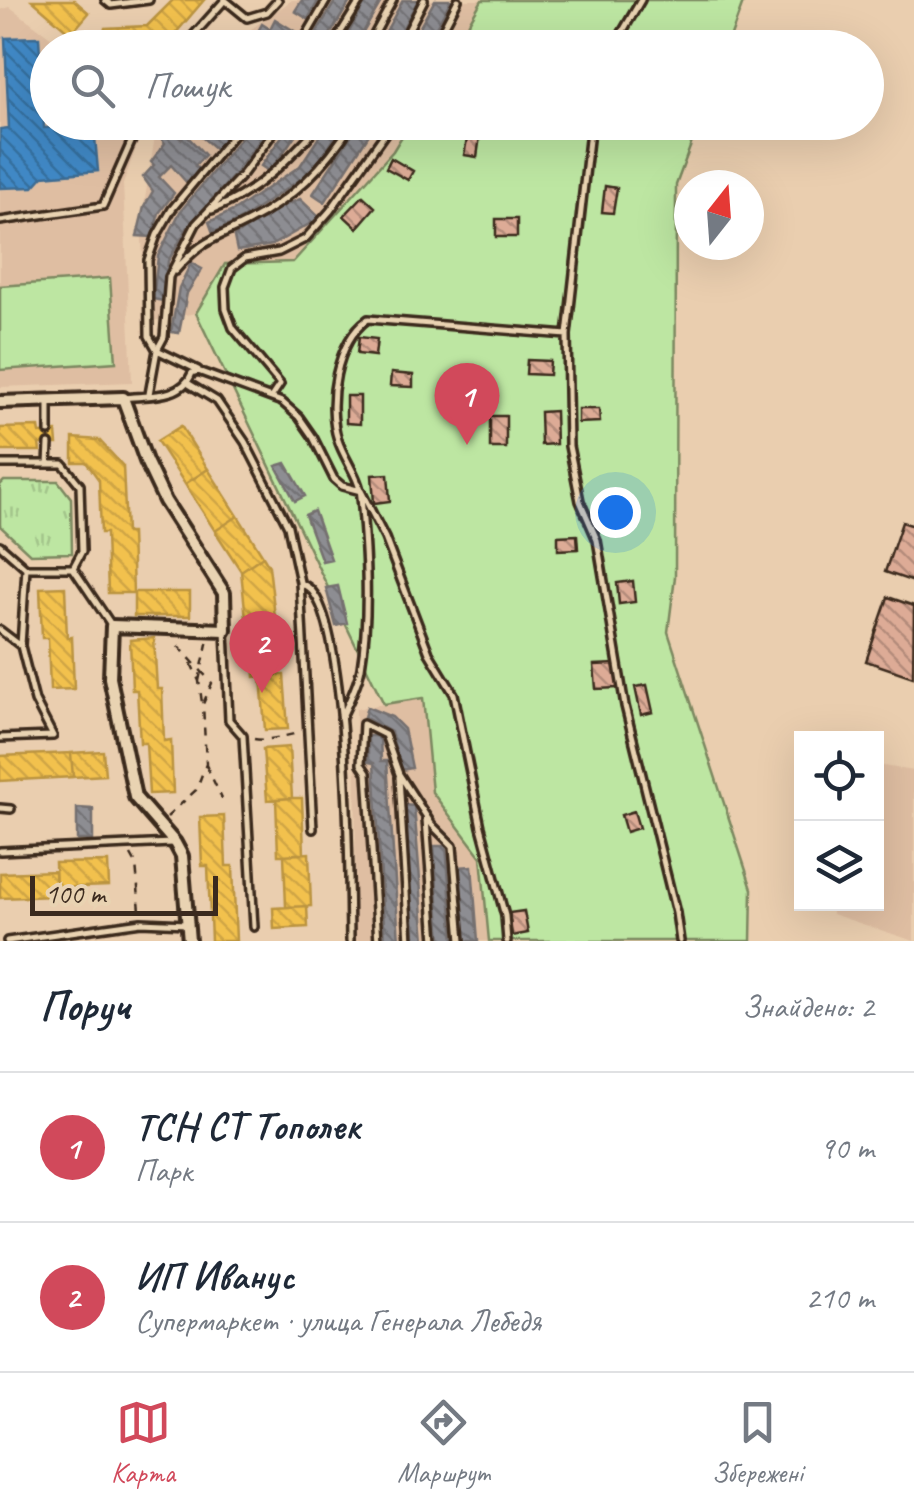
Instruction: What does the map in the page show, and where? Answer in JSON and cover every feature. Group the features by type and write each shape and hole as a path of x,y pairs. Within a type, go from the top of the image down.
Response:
{"street":[{"path":"0,402 123,398 146,462 166,501 224,592 225,630 112,626 110,678 135,797 182,856 189,941"}],"lane":[{"path":"105,0 110,4 149,0"},
{"path":"198,30 225,0 247,18 267,12 278,0"},
{"path":"310,30 327,0"},
{"path":"341,30 360,0"},
{"path":"377,30 393,0"},
{"path":"408,30 424,0"},
{"path":"443,30 458,0"},
{"path":"624,30 641,0"},
{"path":"0,221 103,206 132,140"},
{"path":"229,140 157,235 148,260 149,336 157,350 198,371 272,396 299,417 334,479 342,486 361,491"},
{"path":"148,395 157,350 164,338 169,277 196,224 243,174 268,140"},
{"path":"207,212 233,202 284,165 306,140"},
{"path":"169,277 197,246 248,222 298,191 314,177 340,140"},
{"path":"272,396 280,384 232,328 226,310 226,287 232,268 246,258 278,252 305,239 380,140"},
{"path":"588,140 568,335 573,464 580,501 597,540 625,706 680,941"},
{"path":"507,941 505,916 481,826 454,694 429,654 385,538 336,434 335,408 340,367 357,327 368,318 568,335"},
{"path":"123,398 178,391 198,371"},
{"path":"188,384 217,401 244,442 288,526 300,582 313,828"},
{"path":"49,401 49,432"},
{"path":"48,464 49,444"},
{"path":"0,464 62,464 80,484 82,551 73,568"},
{"path":"342,718 361,672 366,600 361,491"},
{"path":"0,545 26,568 73,568"},
{"path":"0,738 54,736 35,701 21,646 26,568"},
{"path":"73,568 112,626"},
{"path":"300,582 313,592 336,666 342,718 350,941"},
{"path":"0,630 21,646"},
{"path":"225,630 228,720 243,736 254,928"},
{"path":"378,941 367,773 361,764 362,724 385,735 399,774 453,846 461,941"},
{"path":"399,774 398,813 409,941"},
{"path":"0,808 11,808"},
{"path":"426,815 434,941"},
{"path":"0,852 175,843"},
{"path":"7,941 142,922 187,924"}],"path":[{"path":"164,628 212,684 202,704"},
{"path":"199,681 212,630"},
{"path":"190,661 199,681 206,764 222,799"},
{"path":"243,736 264,742 276,736 308,732"},
{"path":"159,824 196,790 206,764"},
{"path":"124,846 136,864 142,922"}],"shaded area":[{"path":"292,0 482,0 464,30 250,30"},
{"path":"10,7 41,30 30,30 30,140 139,140 123,184 132,382 0,387 0,10"},
{"path":"154,140 400,140 293,262 225,265 196,313 147,322 141,224"},
{"path":"423,697 432,792 481,857 489,941 355,941 356,709"},
{"path":"884,766 914,771 914,941 832,911 884,911"}],"green space":[{"path":"482,0 744,0 733,30 464,30"},
{"path":"400,140 693,140 682,170 674,170 675,577 668,632 752,889 751,941 489,941 481,857 432,792 423,698 384,704 196,313 225,264 293,262"},
{"path":"110,278 116,362 0,370 0,286"},
{"path":"4,481 58,481 71,498 72,553 30,554 0,526 0,485"}],"building: Житло":[{"path":"32,0 74,0 89,13 74,30 66,30"},
{"path":"173,0 204,0 178,30 105,30 147,26"},
{"path":"181,426 208,469 185,484 157,441"},
{"path":"39,427 40,433 56,432 57,444 39,444 40,451 0,451 0,428"},
{"path":"73,438 99,440 123,466 133,593 108,593 99,480 86,462 73,462"},
{"path":"208,469 238,516 215,531 185,484"},
{"path":"238,516 263,556 241,571 215,531"},
{"path":"263,556 269,566 276,625 247,628 241,571"},
{"path":"65,587 74,689 50,690 48,638 42,638 40,588"},
{"path":"134,592 190,592 190,616 134,616"},
{"path":"276,625 279,675 255,677 252,627"},
{"path":"154,638 157,689 162,689 164,741 171,740 173,793 149,794 146,743 140,743 137,690 132,690 130,640"},
{"path":"284,675 288,729 265,730 261,676"},
{"path":"289,747 292,798 267,800 263,749"},
{"path":"103,751 105,775 73,777 71,753"},
{"path":"71,753 73,777 0,781 0,756"},
{"path":"302,798 304,854 278,855 276,799"},
{"path":"224,816 226,866 233,866 236,941 211,941 208,866 202,866 200,817"},
{"path":"309,853 311,906 286,907 284,855"},
{"path":"108,862 109,886 56,888 55,863"},
{"path":"55,871 56,896 0,898 0,873"},
{"path":"307,906 308,927 274,929 273,908"}],"building: Школи":[{"path":"30,37 30,140 95,140 98,171 43,176 33,187 0,188 0,129 9,128 5,38"}],"building: Промзона":[{"path":"302,0 319,0 308,19 295,11"},
{"path":"336,0 351,0 333,30 318,30"},
{"path":"367,0 382,0 364,30 350,30"},
{"path":"403,0 418,0 402,30 387,30"},
{"path":"435,0 451,0 434,30 418,30"},
{"path":"275,19 293,30 259,30 262,24 270,29"},
{"path":"162,140 191,140 205,155 195,166 201,171 188,184 171,165 159,177 174,193 159,213 152,237 137,236 144,207 153,191 143,177 165,143"},
{"path":"205,140 225,140 218,151"},
{"path":"239,140 260,140 188,227 168,261 163,301 153,299 158,256 180,212"},
{"path":"279,140 292,140 270,172 261,166"},
{"path":"317,140 333,140 314,170 242,219 213,233 209,222 235,210 300,166"},
{"path":"348,140 365,140 325,202 313,194"},
{"path":"300,199 320,218 272,245 237,251 234,237 265,214"},
{"path":"191,263 202,269 187,293 179,333 171,332 179,288"},
{"path":"286,463 305,496 295,501 276,466"},
{"path":"314,511 331,559 322,561 305,515"},
{"path":"338,586 347,623 336,626 326,588"},
{"path":"367,707 392,717 404,729 412,768 401,770 391,732 364,717"},
{"path":"368,736 380,736 381,761 387,761 399,941 385,941 374,763 368,762"},
{"path":"403,805 414,806 425,941 415,941"},
{"path":"77,808 93,809 93,840 77,840"},
{"path":"434,846 446,846 454,941 441,941"},
{"path":"472,866 478,941 465,941 459,867"}],"building: Інше":[{"path":"467,140 479,140 477,157 464,155"},
{"path":"391,158 413,171 408,180 386,168"},
{"path":"605,186 617,188 613,213 602,212"},
{"path":"363,196 375,207 357,228 344,216"},
{"path":"496,219 517,219 517,237 496,237"},
{"path":"359,337 377,339 375,356 357,354"},
{"path":"527,360 550,361 549,375 526,374"},
{"path":"391,373 413,375 413,387 390,386"},
{"path":"346,396 360,396 360,424 346,423"},
{"path":"578,409 599,409 600,422 578,423"},
{"path":"555,411 556,444 541,445 540,412"},
{"path":"490,416 506,416 506,448 490,448"},
{"path":"388,474 390,501 374,503 372,475"},
{"path":"902,522 914,526 914,582 885,572"},
{"path":"577,535 578,549 558,550 558,536"},
{"path":"633,581 635,602 619,604 617,583"},
{"path":"888,597 914,606 913,677 866,661"},
{"path":"616,664 618,688 596,689 594,665"},
{"path":"647,685 653,712 641,715 635,687"},
{"path":"634,811 639,828 626,832 621,815"},
{"path":"524,911 528,933 512,936 509,913"}],"place":[{"name":"ТСН СТ Тополек","path":"467,445"},
{"name":"ИП Иванус","path":"262,693"}]}
